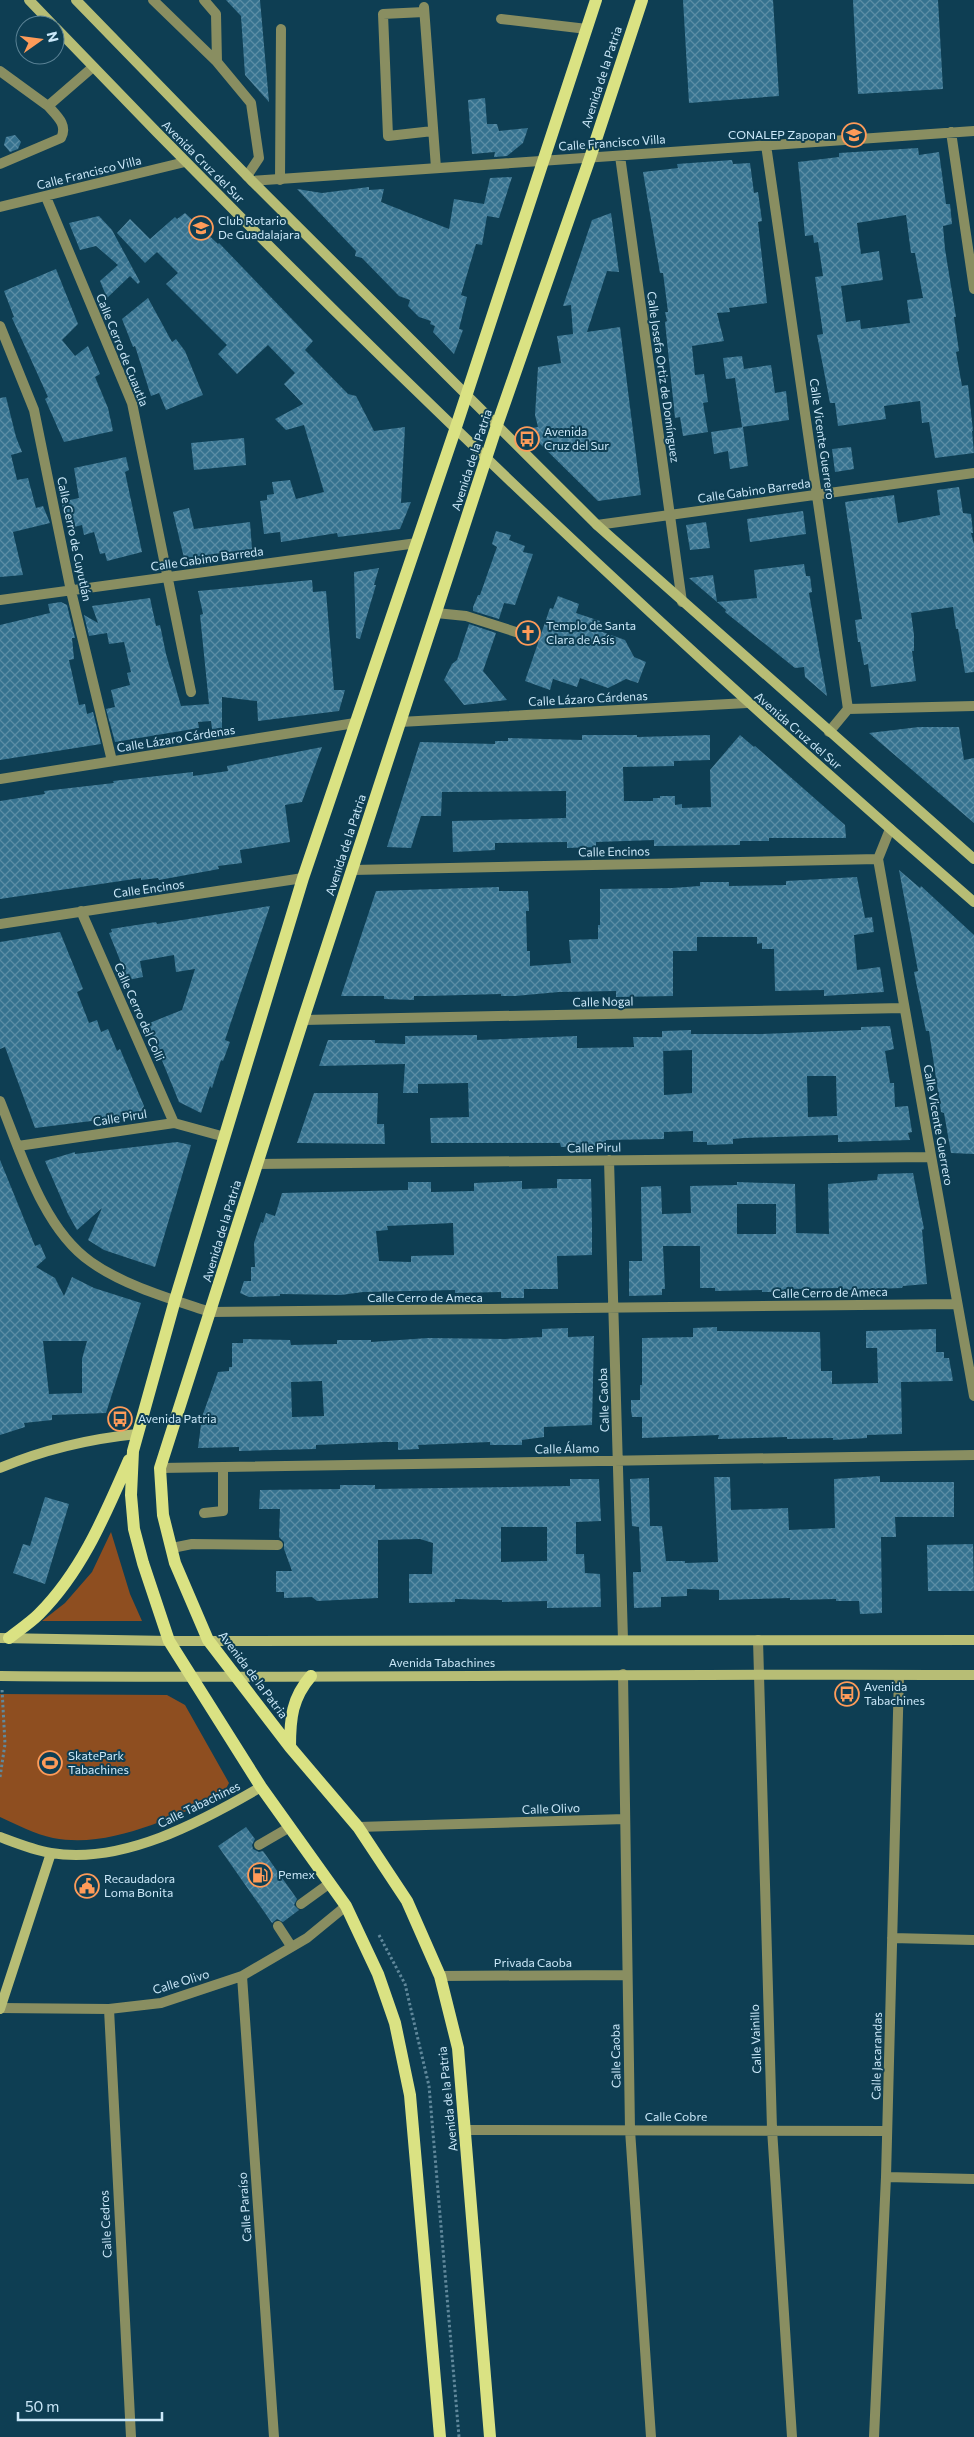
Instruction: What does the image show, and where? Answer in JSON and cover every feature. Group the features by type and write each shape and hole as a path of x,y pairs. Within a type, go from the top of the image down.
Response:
{"main road":[{"name":"Avenida Cruz del Sur","path":"29,0 43,15"},
{"name":"Avenida Cruz del Sur","path":"76,0 249,179 597,525 974,859"},
{"name":"Avenida de la Patria","path":"440,2437 410,2095 395,2023 378,1974 346,1906 261,1787 169,1641 143,1563 134,1529 131,1495 133,1451 136,1434 302,878 467,395 596,0"},
{"name":"Avenida de la Patria","path":"490,2437 458,2048 440,1976 407,1901 358,1827 290,1747 208,1640 175,1563 163,1514 160,1468 303,1020 497,426 590,158 642,0"},
{"name":"Avenida Cruz del Sur","path":"65,38 185,162 486,460 747,703 974,902"},
{"path":"0,1468 61,1447 97,1438 136,1434"},
{"path":"5,1638 38,1615 61,1589 85,1555 103,1520 133,1451"},
{"name":"Avenida Tabachines","path":"5,1638 169,1641 974,1640"},
{"name":"Avenida Tabachines","path":"1,1676 191,1678 234,1676 623,1674 974,1675"},
{"path":"290,1747 290,1724 293,1706 300,1690 312,1676"},
{"name":"Calle Tabachines","path":"0,1837 51,1853 83,1854 114,1851 150,1841 221,1810 261,1787"},
{"path":"0,2008 51,1853"}],"street":[{"path":"153,0 217,62 250,103 259,158 249,179"},
{"path":"204,0 216,14 217,62"},
{"path":"433,131 388,136 383,14 424,9 436,168"},
{"path":"500,19 586,29"},
{"path":"280,29 280,180"},
{"path":"48,106 93,67"},
{"path":"0,71 48,106 64,128 61,138 0,164"},
{"name":"Calle Francisco Villa","path":"249,179 280,180 974,131"},
{"path":"951,132 974,289"},
{"name":"Calle Vicente Guerrero","path":"766,145 848,709"},
{"name":"Calle Josefa Ortiz de Domínguez","path":"620,156 682,602"},
{"name":"Calle Francisco Villa","path":"0,207 185,162"},
{"name":"Calle Cerro de Cuautla","path":"46,196 132,403 192,692"},
{"name":"Calle Cerro de Cuyutlán","path":"0,326 34,410 71,591 112,761"},
{"name":"Calle Gabino Barreda","path":"597,525 974,473"},
{"name":"Calle Gabino Barreda","path":"0,600 417,543"},
{"path":"436,613 466,616 519,632"},
{"name":"Calle Lázaro Cárdenas","path":"400,722 747,703"},
{"path":"829,732 848,709 974,706"},
{"name":"Calle Lázaro Cárdenas","path":"0,779 355,723"},
{"path":"878,859 890,829"},
{"name":"Calle Vicente Guerrero","path":"878,859 974,1396"},
{"name":"Calle Encinos","path":"352,870 878,859"},
{"name":"Calle Encinos","path":"0,924 302,878"},
{"name":"Calle Cerro del Colli","path":"81,911 174,1123"},
{"name":"Calle Nogal","path":"303,1020 904,1008"},
{"name":"Calle Cerro de Ameca","path":"0,1101 40,1197 64,1238 90,1262 120,1278 210,1312 957,1304"},
{"name":"Calle Pirul","path":"18,1146 174,1123 225,1137"},
{"name":"Calle Pirul","path":"257,1164 931,1156"},
{"name":"Calle Caoba","path":"609,1160 623,1640"},
{"name":"Calle Álamo","path":"160,1468 974,1454"},
{"path":"204,1513 223,1511 223,1467"},
{"path":"172,1548 192,1544 278,1545"},
{"name":"Calle Vainillo","path":"758,1640 772,2129 792,2437"},
{"name":"Calle Caoba","path":"623,1674 626,1975 630,2130 651,2437"},
{"name":"Calle Jacarandas","path":"874,2437 888,2131 899,1674"},
{"name":"Calle Olivo","path":"358,1827 625,1819"},
{"path":"259,1845 290,1828"},
{"path":"301,1904 330,1883"},
{"name":"Calle Olivo","path":"0,2008 109,2009 161,2003 242,1976 306,1938 346,1906"},
{"path":"278,1926 291,1946"},
{"path":"892,1938 974,1940"},
{"name":"Privada Caoba","path":"440,1976 626,1975"},
{"name":"Calle Paraíso","path":"242,1976 274,2437"},
{"name":"Calle Cedros","path":"109,2009 130,2437"},
{"name":"Calle Cobre","path":"466,2130 772,2129 888,2131"},
{"path":"886,2177 974,2179"}],"path":[{"path":"0,1777 5,1744 1,1676"}],"shaded area":[{"path":"111,1532 130,1594 142,1621 42,1621 65,1603 92,1572"},
{"path":"0,1694 167,1695 185,1705 229,1783 222,1796 140,1829 118,1835 97,1839 75,1840 53,1838 33,1832 0,1817"}],"building":[{"path":"226,0 260,0 269,102 245,75 241,16"},
{"path":"683,0 773,0 779,96 689,103"},
{"path":"853,0 938,0 943,89 858,94"},
{"path":"485,98 487,124 497,124 499,131 528,128 523,143 507,156 494,157 495,152 472,154 468,100"},
{"path":"15,135 21,142 18,149 10,152 4,145 6,137"},
{"path":"918,148 919,155 939,152 946,204 950,204 952,224 943,226 956,317 954,317 959,351 956,352 962,386 968,385 974,453 935,458 929,422 922,423 920,401 884,406 886,419 838,426 835,403 830,403 817,335 823,334 815,277 823,276 818,242 814,243 813,235 805,236 798,162 839,157 839,153","holes":["906,215 911,253 915,253 923,298 907,300 910,323 861,329 860,320 846,322 841,286 883,280 879,251 861,254 857,223"]},
{"path":"732,160 733,164 750,163 754,193 758,192 762,221 758,222 767,303 729,308 730,312 717,313 724,341 692,346 695,375 704,374 708,402 703,403 708,432 683,436 680,417 675,418 665,322 667,321 665,312 668,312 663,273 660,273 643,172 678,168 677,164"},
{"path":"512,177 499,218 487,216 482,245 476,244 461,295 467,297 459,329 463,330 454,354 433,332 435,326 430,324 431,321 419,317 408,306 410,300 399,296 362,258 355,256 356,251 297,189 322,193 369,187 369,190 384,189 381,202 449,229 454,199 484,204 490,178"},
{"path":"185,213 219,243 313,341 305,350 348,394 356,396 374,431 405,427 401,503 411,502 400,529 338,537 337,533 281,542 280,532 264,534 260,501 267,500 267,495 274,494 272,482 290,480 296,499 324,492 304,425 286,430 275,419 303,404 284,384 295,373 268,345 237,374 218,354 227,345 166,284 178,273 157,252 145,263 117,233 130,219 150,239 175,217 177,219"},
{"path":"611,213 619,272 607,271 587,332 620,327 641,495 598,501 525,429 538,427 535,415 538,367 561,363 557,336 573,334 571,305 563,306 592,220"},
{"path":"99,216 112,230 140,282 138,284 130,276 107,298 100,281 118,265 96,246 80,250 69,223"},
{"path":"56,269 78,324 62,340 75,356 88,346 100,374 95,377 108,408 113,431 64,442 45,399 48,397 12,318 14,317 4,291"},
{"path":"148,298 172,342 176,339 185,351 203,395 166,410 159,393 151,396 135,346 133,347 122,319"},
{"path":"742,356 744,369 771,365 775,393 786,391 789,420 742,427 735,378 726,379 723,358"},
{"path":"6,397 16,437 22,452 11,455 17,480 28,478 36,508 43,506 50,523 13,532 23,575 0,577 0,398"},
{"path":"743,427 748,466 730,469 728,451 714,454 711,432"},
{"path":"244,438 246,465 194,470 191,443"},
{"path":"851,447 854,469 835,472 832,449"},
{"path":"126,457 129,470 125,472 142,552 107,561 105,553 100,554 94,532 84,535 82,525 70,528 61,502 79,498 74,468"},
{"path":"959,487 963,513 971,514 973,533 971,533 974,544 974,672 965,673 953,607 911,613 914,635 914,651 912,651 916,681 871,687 868,664 864,665 860,642 858,642 855,620 862,619 845,502 894,495 898,523 940,515 937,490"},
{"path":"189,508 194,529 250,522 252,549 184,558 173,512"},
{"path":"803,511 806,534 750,542 747,519"},
{"path":"706,522 710,548 690,550 686,525"},
{"path":"496,531 511,535 509,540 525,546 523,552 533,554 515,605 504,603 499,619 473,611 497,547 492,544"},
{"path":"804,564 806,576 810,576 812,592 809,593 827,696 805,677 804,667 795,668 725,612 726,610 717,602 757,598 754,570"},
{"path":"379,568 360,639 356,638 354,572"},
{"path":"713,575 717,602 689,578"},
{"path":"312,580 313,592 326,591 334,690 345,690 339,711 258,721 257,701 222,697 222,728 212,729 211,721 198,722 199,728 115,742 106,709 115,707 111,690 130,685 127,673 131,672 124,642 109,644 107,633 89,636 84,615 98,623 92,606 150,598 156,626 160,625 181,706 209,704 200,615 203,614 198,591"},
{"path":"558,596 579,604 576,613 600,621 597,630 625,640 634,657 646,662 638,683 626,679 608,688 580,678 577,687 553,679 550,690 525,681 550,608 553,609"},
{"path":"61,602 67,605 75,638 72,638 74,659 69,660 79,705 85,704 87,714 93,712 101,744 0,760 0,625 50,613 48,604"},
{"path":"469,624 496,633 483,671 507,700 464,705 444,680 452,664 457,660"},
{"path":"919,727 959,727 964,760 974,758 974,823 869,733"},
{"path":"582,735 637,735 637,737 710,735 710,760 674,761 674,766 623,767 624,801 653,801 653,798 660,798 660,796 675,796 675,805 682,804 682,808 711,807 710,770 740,735 845,825 846,838 769,838 769,841 740,841 740,845 654,846 654,840 596,842 596,847 567,848 567,842 495,843 495,850 453,852 452,821 566,818 566,791 442,792 441,816 421,816 411,848 387,847 420,742 495,744 495,741 508,741 508,738 582,740"},
{"path":"322,747 302,802 285,805 290,842 240,850 242,863 218,866 219,869 159,880 158,878 141,880 141,878 0,899 0,801 45,794 44,791 114,783 113,781 193,772 193,776 228,771 227,766"},
{"path":"899,870 920,888 921,886 974,935 974,1154 951,1153 944,1113 941,1112 929,1031 926,1031 914,972 918,971"},
{"path":"857,877 865,918 872,917 874,932 854,935 857,970 880,967 884,992 824,996 824,990 775,991 774,949 762,949 762,943 757,944 757,937 697,937 697,951 673,951 673,996 616,997 616,991 559,992 515,996 501,996 501,994 414,996 414,1000 384,999 384,996 341,996 376,891 499,887 499,891 528,891 529,911 526,911 527,951 530,951 530,966 571,963 569,940 598,939 600,889 672,888 700,886 700,882 729,882 729,886 786,885 786,881"},
{"path":"270,906 225,1040 230,1042 223,1061 221,1060 212,1088 210,1086 201,1113 179,1102 147,1024 182,1010 195,969 176,972 174,955 140,961 143,977 128,980 109,933 112,932 111,929 156,922 157,924"},
{"path":"60,932 83,989 77,992 89,1023 97,1020 101,1032 108,1029 117,1051 120,1049 144,1106 140,1115 35,1128 5,1047 0,1049 0,942"},
{"path":"890,1026 894,1049 885,1051 890,1083 894,1083 895,1107 908,1106 912,1132 908,1133 910,1140 838,1142 838,1135 744,1138 733,1139 733,1144 707,1145 707,1142 693,1142 693,1131 664,1132 664,1139 606,1140 606,1146 561,1147 560,1143 431,1143 430,1118 469,1117 468,1083 418,1084 418,1093 403,1093 405,1064 319,1066 328,1040 375,1040 375,1043 405,1044 405,1036 477,1035 477,1040 577,1036 577,1048 634,1047 633,1037 662,1037 662,1031 691,1030 691,1034 762,1034 861,1030 861,1027","holes":["692,1050 692,1093 664,1095 663,1051","807,1076 836,1076 837,1116 808,1117"]},
{"path":"314,1093 378,1093 377,1124 384,1124 385,1144 297,1143"},
{"path":"177,1142 191,1145 155,1267 104,1250 88,1240 102,1208 77,1230 45,1161 75,1152 75,1154"},
{"path":"0,1160 35,1246 40,1244 46,1258 36,1267 55,1278 64,1296 72,1277 94,1288 141,1303 106,1413 52,1415 52,1420 24,1423 25,1427 0,1435","holes":["43,1341 87,1341 82,1359 82,1393 49,1394"]},
{"path":"913,1173 924,1229 922,1230 927,1284 903,1286 902,1288 784,1289 784,1292 762,1292 762,1290 715,1291 715,1288 700,1288 700,1246 663,1246 665,1289 662,1289 662,1295 629,1296 629,1261 642,1261 641,1187 661,1186 662,1214 691,1213 690,1186 737,1185 737,1182 795,1184 796,1233 829,1234 828,1184 877,1180 878,1174","holes":["737,1204 776,1204 776,1234 737,1234"]},
{"path":"557,1179 591,1179 592,1255 557,1256 558,1289 524,1289 524,1298 501,1298 501,1292 455,1293 455,1290 363,1292 341,1295 280,1294 280,1296 249,1297 240,1293 244,1281 251,1281 251,1267 255,1267 254,1243 261,1222 263,1223 266,1213 275,1216 282,1193 408,1190 408,1182 431,1182 431,1192 474,1191 474,1183 522,1181 522,1189 557,1188","holes":["453,1223 454,1255 411,1256 411,1262 379,1261 376,1231 388,1230 387,1226"]},
{"path":"717,1327 717,1331 820,1332 821,1371 832,1371 832,1384 878,1383 877,1348 866,1348 866,1331 936,1329 936,1352 944,1352 944,1358 949,1358 953,1381 901,1382 902,1434 867,1435 867,1438 833,1440 833,1438 787,1439 787,1437 718,1439 719,1435 642,1438 642,1417 632,1417 631,1400 640,1400 640,1385 642,1385 642,1338 693,1337 693,1328"},
{"path":"568,1328 568,1337 594,1336 592,1425 544,1427 544,1437 522,1440 522,1445 490,1445 490,1442 418,1445 419,1449 398,1450 398,1442 384,1442 316,1445 316,1449 239,1451 239,1447 198,1448 202,1417 218,1372 229,1371 229,1367 232,1367 232,1343 243,1343 243,1339 290,1340 291,1345 337,1344 337,1340 371,1340 371,1342 428,1338 505,1339 542,1337 542,1329","holes":["322,1381 324,1416 292,1417 291,1382"]},
{"path":"880,1476 880,1482 954,1482 954,1517 895,1517 896,1537 881,1537 882,1613 860,1614 859,1601 836,1601 836,1599 790,1600 790,1598 719,1600 719,1590 687,1589 687,1596 661,1597 661,1607 634,1608 633,1572 641,1572 639,1527 632,1526 630,1479 649,1478 650,1526 662,1526 666,1561 685,1561 685,1563 718,1562 714,1477 730,1477 731,1510 788,1508 789,1530 835,1528 834,1479"},
{"path":"570,1479 599,1479 601,1521 576,1522 576,1554 584,1554 585,1573 600,1574 601,1607 547,1608 547,1601 502,1602 502,1600 455,1599 455,1602 409,1603 409,1574 432,1574 433,1543 420,1539 378,1540 378,1598 317,1601 312,1597 284,1598 284,1592 276,1592 276,1571 292,1571 284,1549 284,1542 279,1537 280,1509 259,1509 260,1490 340,1489 340,1485 375,1485 375,1489 570,1486","holes":["501,1527 547,1527 547,1561 501,1562"]},
{"path":"45,1497 69,1504 45,1584 13,1573 23,1544 30,1546"},
{"path":"973,1544 974,1591 928,1591 927,1545"},
{"name":"Pemex","path":"246,1827 255,1839 252,1845 253,1849 259,1852 263,1851 297,1899 294,1905 299,1910 283,1922 277,1919 272,1923 218,1846"}],"place":[{"name":"CONALEP Zapopan","path":"854,135"},
{"name":"Club Rotario De Guadalajara","path":"201,228"},
{"name":"Avenida Cruz del Sur","path":"527,439"},
{"name":"Templo de Santa Clara de Asís","path":"528,633"},
{"name":"Avenida Patria","path":"120,1419"},
{"name":"Avenida Tabachines","path":"847,1694"},
{"name":"SkatePark Tabachines","path":"50,1763"},
{"name":"Pemex","path":"260,1875"},
{"name":"Recaudadora Loma Bonita","path":"87,1886"}]}
